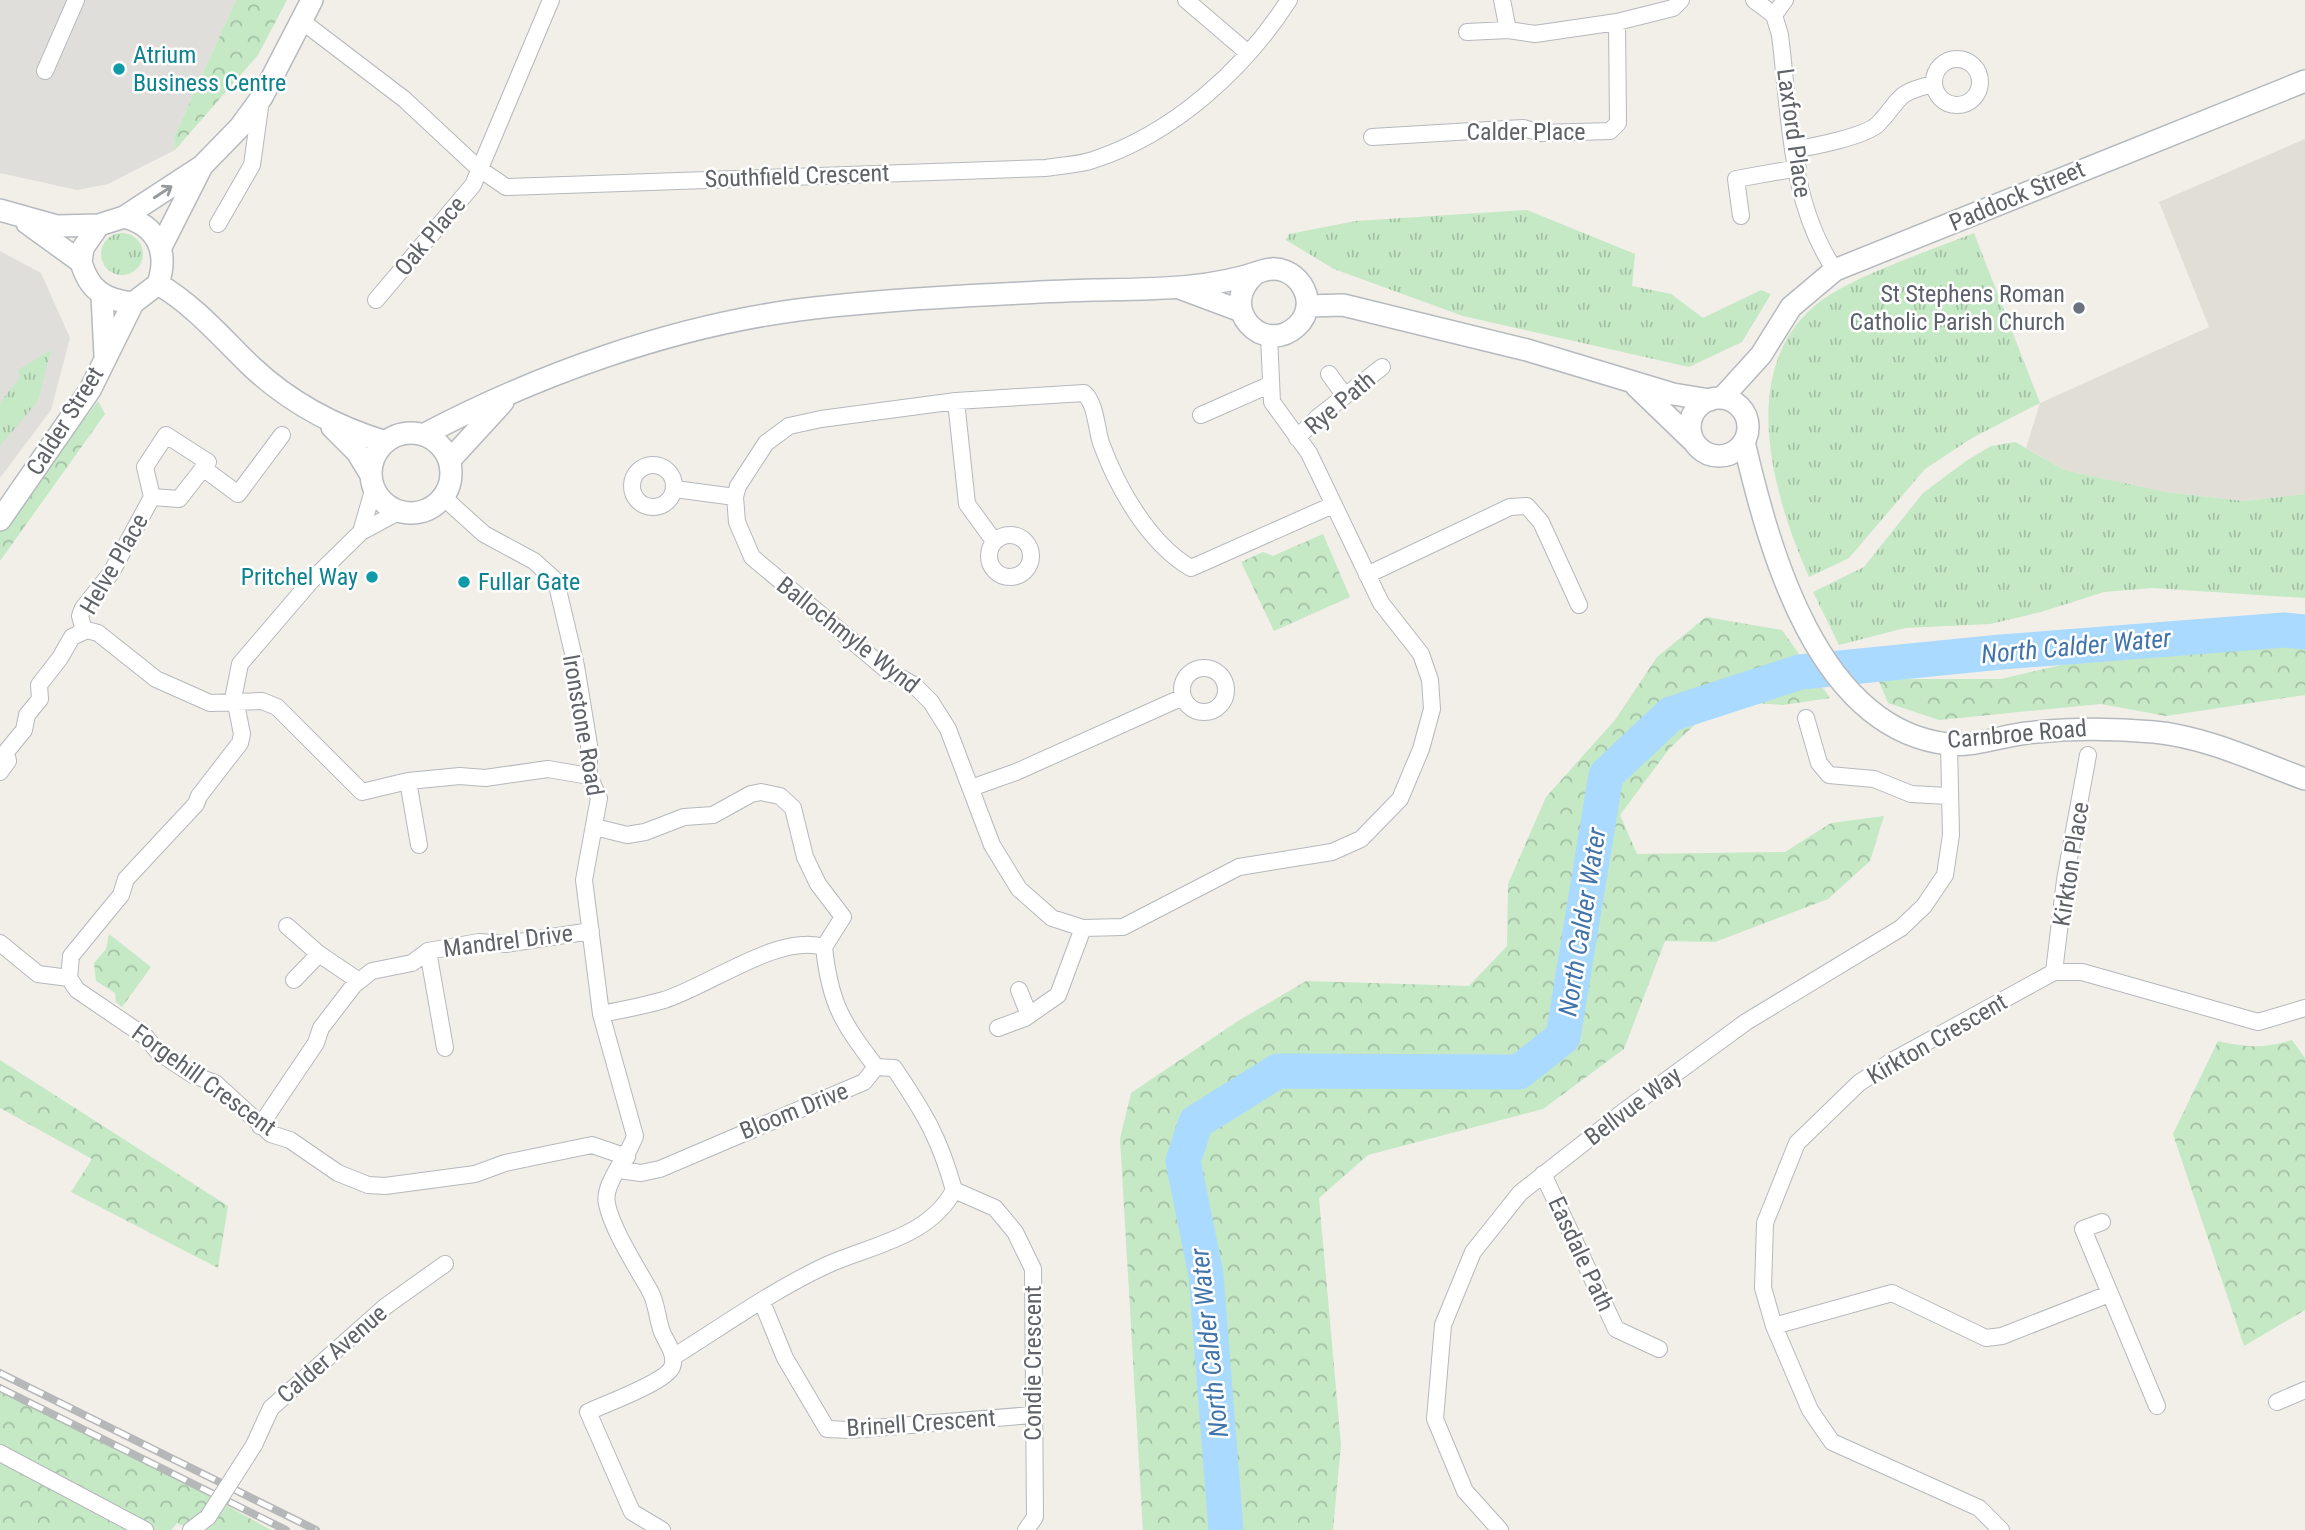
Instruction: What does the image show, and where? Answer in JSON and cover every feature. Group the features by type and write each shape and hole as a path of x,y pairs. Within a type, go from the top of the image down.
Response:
{"street":[{"path":"45,71 76,0"},
{"path":"10,214 58,226 99,225 124,218 202,166 240,127 262,96 303,22 312,0"},
{"name":"Oak Place","path":"376,300 473,185 551,0"},
{"path":"1186,0 1248,53"},
{"name":"Southfield Crescent","path":"303,22 404,99 478,168 506,187 1046,168 1093,160 1156,130 1199,101 1248,53 1289,0"},
{"path":"1502,0 1508,30"},
{"path":"1467,32 1508,30 1535,34 1617,22 1673,8 1681,0"},
{"path":"1754,0 1774,15 1785,0"},
{"name":"Laxford Place","path":"1774,15 1780,35 1804,210 1821,249 1835,270"},
{"name":"Calder Place","path":"1372,137 1523,128 1541,133 1610,131 1618,123 1617,22"},
{"name":"Paddock Street","path":"1810,633 1789,592 1773,551 1744,442 1748,430 1743,411 1762,355 1791,307 1835,270 2305,81"},
{"path":"1795,149 1820,146 1877,125 1903,94 1933,83"},
{"path":"218,224 252,165 262,96"},
{"path":"161,247 202,166"},
{"path":"1741,216 1736,179 1798,168"},
{"path":"10,214 81,262"},
{"path":"124,218 147,227 161,247 163,260 158,284 183,298 253,369 289,399 386,442"},
{"path":"99,225 83,248 81,262 91,287 103,296 133,303"},
{"path":"423,435 509,395 633,349 796,310 996,294 1180,289 1276,268 1287,271 1303,285 1307,306 1298,325 1280,335 1269,336 1251,328 1241,311 1241,290 1255,274"},
{"name":"Calder Street","path":"0,520 90,390 133,303 158,284"},
{"path":"1180,289 1241,311"},
{"name":"Calder Street","path":"103,296 105,357"},
{"path":"1307,306 1343,305 1527,350 1632,382 1732,401 1743,411"},
{"name":"Ballochmyle Wynd","path":"735,497 737,522 752,556 888,671 914,685 931,702 948,729 992,845 1019,888 1052,918 1083,928 1123,927 1239,867 1332,852 1361,839 1400,799 1421,748 1432,709 1430,680 1421,654 1381,603 1309,453 1272,402 1269,386 1269,336"},
{"name":"Paddock Street","path":"1754,487 1727,456 1709,455 1692,440 1689,430 1693,413 1700,405 1716,399 1762,355"},
{"name":"Rye Path","path":"1297,438 1382,367"},
{"path":"1329,374 1345,396"},
{"path":"1632,382 1692,440"},
{"path":"1201,415 1269,386"},
{"path":"675,489 735,497 738,486 766,443 789,426 821,419 956,401 1084,393 1091,399 1103,447 1133,506 1174,558 1191,568 1333,505"},
{"path":"449,461 509,395"},
{"path":"956,401 967,504 994,541"},
{"path":"314,412 340,433 380,498 400,511"},
{"path":"0,943 38,974 69,978 71,956 121,895 126,879 196,804 199,796 240,743 242,734 234,694 240,664 312,581 361,532 400,511 424,511 443,497 451,473 443,449 423,435 410,433 386,442 377,451 361,532"},
{"name":"Helve Place","path":"84,631 80,616 83,608 111,573 152,497 145,467 166,435 208,462 179,499 152,497"},
{"path":"204,468 238,494 282,435"},
{"path":"1727,456 1744,442"},
{"name":"Ironstone Road","path":"443,497 484,534 534,561 556,581 576,666 589,745 589,776 598,798 584,880 601,1014 635,1136 623,1163"},
{"path":"1367,575 1510,507 1527,506 1541,522 1579,605"},
{"path":"0,772 8,761 6,752 24,730 27,715 40,699 39,685 72,637 84,631 98,633 156,679 210,703 262,701 276,707 362,792 408,781 460,776 485,778 548,769 589,776"},
{"name":"Carnbroe Road","path":"1810,633 1844,688 1894,727 1949,744 2064,729 2157,732 2216,745 2305,779"},
{"path":"971,789 1016,772 1183,697"},
{"path":"1806,718 1819,763 1829,775 1874,779 1911,794 1948,796"},
{"name":"Bellvue Way","path":"1500,1530 1465,1491 1435,1419 1443,1325 1473,1252 1520,1193 1543,1174 1746,1022 1901,928 1924,906 1945,875 1951,835 1948,796 1949,744"},
{"name":"Kirkton Place","path":"2054,972 2065,880 2088,755"},
{"path":"408,781 419,845"},
{"path":"595,827 627,835 645,832 684,817 713,815 751,794 761,792 780,796 793,808 805,857 818,884 843,917 824,947 810,943 790,947 762,956 665,999 601,1014"},
{"path":"287,926 319,954 359,981"},
{"path":"998,1028 1029,1015 1058,995 1083,928"},
{"name":"Mandrel Drive","path":"260,1126 316,1043 321,1028 359,981 372,971 412,962 428,951 479,942 506,944 591,931"},
{"name":"Bloom Drive","path":"623,1163 642,1174 660,1169 864,1082 876,1067 845,1023 829,990 824,947"},
{"path":"428,951 444,1048"},
{"path":"294,980 319,954"},
{"path":"2054,972 2095,975 2258,1022 2305,1007"},
{"name":"Kirkton Crescent","path":"2001,1530 1979,1508 1832,1442 1810,1410 1774,1326 1763,1288 1765,1223 1797,1143 1859,1083 1881,1068 2054,972"},
{"name":"Forgehill Crescent","path":"69,978 77,989 146,1037 158,1052 193,1074 215,1083 271,1134 290,1140 338,1173 368,1185 385,1186 475,1174 505,1163 592,1145 623,1163"},
{"path":"1019,990 1029,1015"},
{"path":"673,1357 827,1265 895,1241 948,1203 954,1191 943,1151 930,1121 894,1068 876,1067"},
{"path":"623,1163 611,1184 606,1203 641,1279 651,1292 661,1329 673,1357 672,1368 662,1378 588,1412 632,1512 662,1530"},
{"name":"Easdale Path","path":"1543,1174 1616,1329 1659,1349"},
{"name":"Condie Crescent","path":"954,1191 995,1208 1015,1232 1033,1269 1032,1415 1035,1517 1026,1530"},
{"path":"2102,1222 2083,1229 2157,1406"},
{"name":"Calder Avenue","path":"191,1530 208,1517 254,1445 271,1408 386,1306 445,1264"},
{"path":"1774,1326 1892,1293 1986,1338 2002,1336 2109,1294"},
{"name":"Brinell Crescent","path":"762,1302 785,1358 827,1429 1032,1415"},
{"path":"2277,1402 2305,1390"},
{"path":"0,1453 145,1530"}],"shaded area":[{"path":"0,0 236,0 174,137 175,150 108,184 77,190 0,173"},
{"path":"2305,139 2305,494 2244,501 2166,492 2064,470 2026,448 2040,403 2209,327 2159,202"},
{"path":"0,251 41,273 70,338 51,410 0,478"}],"green space":[{"path":"236,0 287,0 258,55 175,150 174,137"},
{"path":"1527,210 1635,254 1632,286 1671,294 1703,318 1761,290 1771,294 1742,342 1689,367 1463,316 1334,269 1286,240 1289,234 1356,221"},
{"path":"122,233 137,239 143,254 137,269 122,275 107,269 101,254 107,239"},
{"path":"1974,233 2040,403 1972,438 1925,469 1849,558 1809,577 1782,505 1773,466 1769,426 1771,388 1780,352 1800,320 1831,294 1882,269"},
{"path":"51,350 38,401 0,446 0,403 20,377 18,370"},
{"path":"98,401 105,414 0,561 0,531"},
{"path":"2015,442 2064,470 2166,492 2244,501 2305,494 2305,598 2153,588 2104,592 2041,612 1990,624 1905,628 1839,645 1813,592 1864,567 1923,493 1966,461 1991,446"},
{"path":"1323,534 1350,597 1274,631 1241,562 1263,552 1273,556"},
{"path":"1706,617 1782,630 1830,698 1783,705 1738,702 1702,718 1669,749 1620,815 1637,854 1785,852 1831,823 1884,816 1870,861 1828,899 1715,942 1665,941 1624,1049 1543,1109 1368,1155 1319,1198 1341,1445 1333,1530 1143,1530 1120,1139 1131,1093 1238,1021 1306,981 1469,986 1507,946 1508,884 1546,797 1615,720 1657,657"},
{"path":"2261,637 2305,643 2305,695 2166,716 2101,704 1939,720 1888,703 1878,679 2001,679 2091,658"},
{"path":"109,934 151,967 122,1007 116,1002 115,993 96,981 94,963 106,949"},
{"path":"2292,1040 2305,1058 2305,1310 2244,1346 2173,1134 2218,1041 2255,1046"},
{"path":"0,1060 228,1206 218,1268 71,1192 92,1159 0,1108"},
{"path":"0,1392 188,1484 271,1530 191,1530 177,1523 171,1530 0,1530"}],"waterway":[{"name":"North Calder Water","path":"1226,1530 1206,1275 1183,1161 1196,1122 1278,1071 1519,1072 1563,1037 1606,775 1671,714 1800,672 2001,652 2284,630 2305,632"}],"railway":[{"path":"0,1373 316,1530"},
{"path":"0,1388 286,1530"}],"place":[{"name":"Atrium Business Centre","path":"119,69"},
{"name":"St Stephens Roman Catholic Parish Church","path":"2079,308"},
{"name":"Pritchel Way","path":"372,577"},
{"name":"Fullar Gate","path":"464,582"}]}
